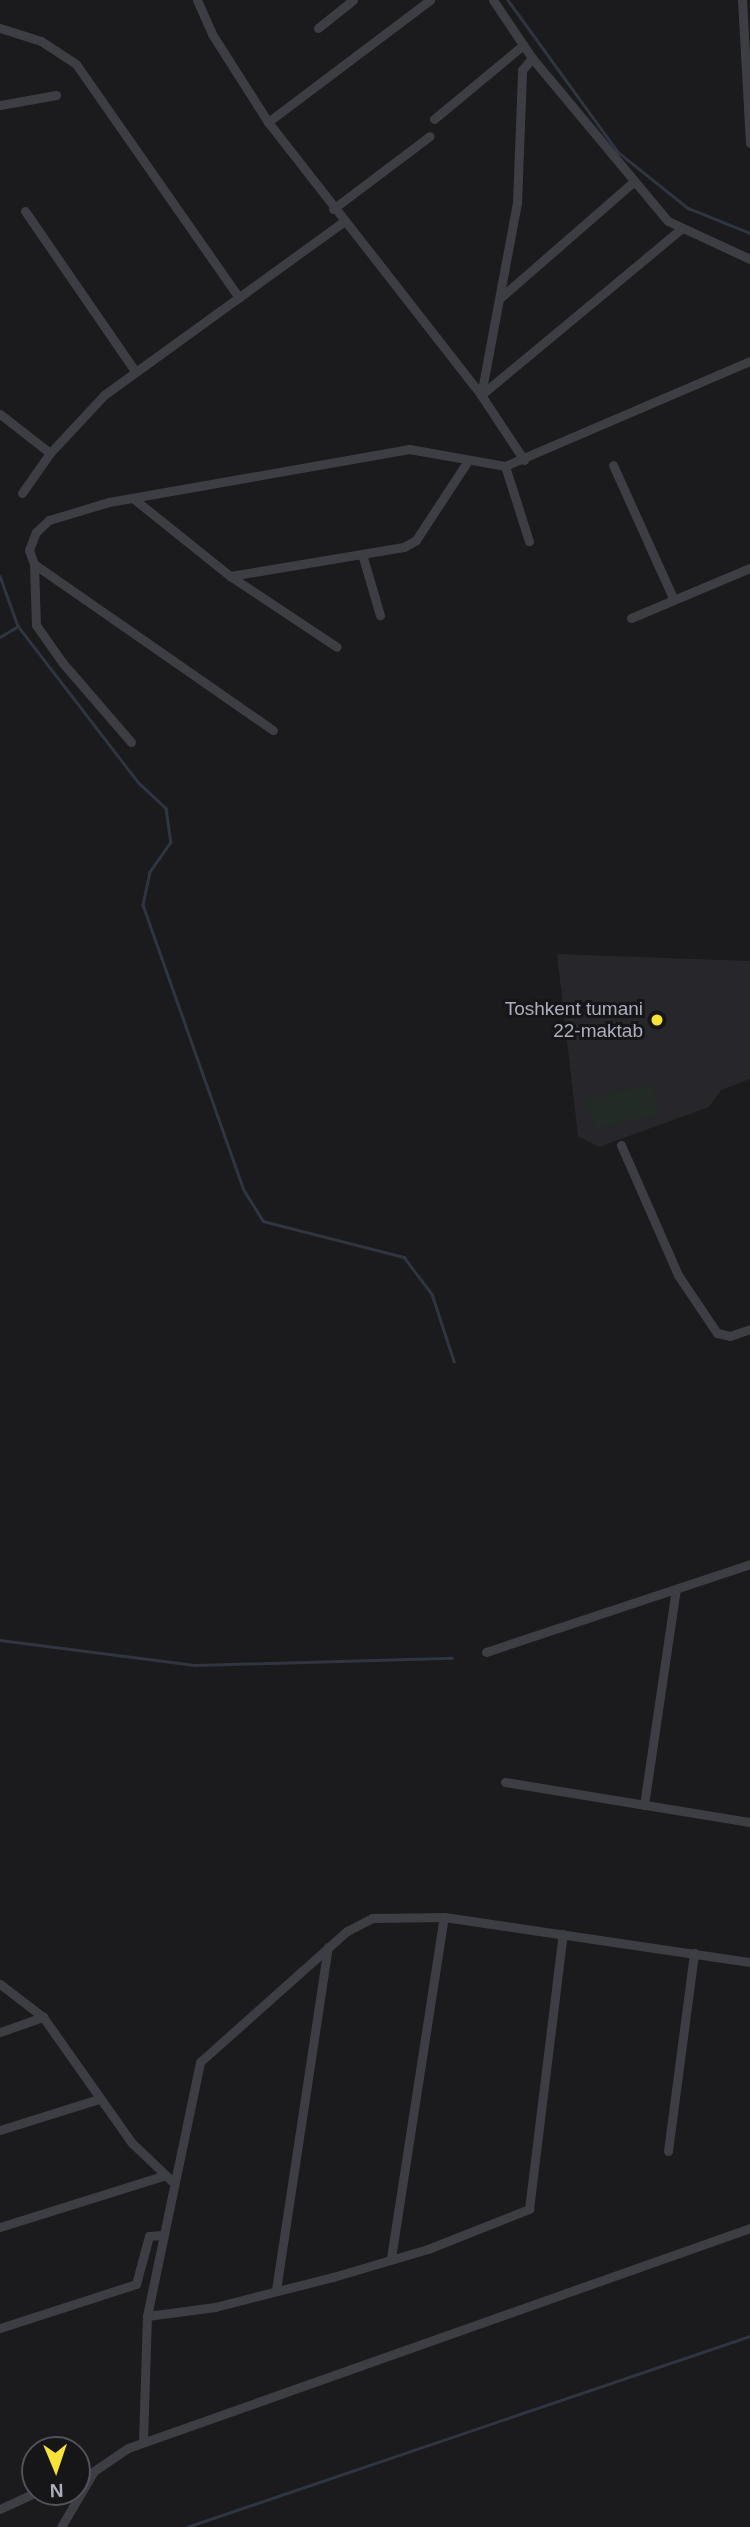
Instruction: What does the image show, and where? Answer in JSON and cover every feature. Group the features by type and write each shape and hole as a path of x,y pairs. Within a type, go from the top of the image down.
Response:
{"street":[{"path":"197,0 212,34 268,122 343,222 481,395 524,460"},
{"path":"318,28 353,0"},
{"path":"268,122 430,0"},
{"path":"493,0 532,58 632,183 680,230 750,259"},
{"path":"742,0 750,143"},
{"path":"0,28 41,41 76,64 239,298"},
{"path":"434,119 523,45"},
{"path":"481,395 517,203 522,70 532,58"},
{"path":"0,105 56,95"},
{"path":"333,209 430,136"},
{"path":"499,299 632,183"},
{"path":"25,211 135,371"},
{"path":"22,493 50,453 104,395 343,222"},
{"path":"481,395 680,230"},
{"path":"131,742 62,662 36,625 34,564 29,550 36,532 49,520 68,511 408,449 467,462 505,466 750,361"},
{"path":"0,414 50,453"},
{"path":"230,576 404,548 416,540 467,462"},
{"path":"613,465 673,598"},
{"path":"505,466 529,541"},
{"path":"134,499 230,576 337,647"},
{"path":"362,554 380,615"},
{"path":"34,564 273,730"},
{"path":"631,618 673,598 750,568"},
{"path":"621,1145 678,1275 717,1333 730,1336 750,1329"},
{"path":"486,1652 750,1564"},
{"path":"645,1805 676,1589"},
{"path":"505,1782 750,1822"},
{"path":"391,2258 444,1917"},
{"path":"143,2442 147,2316 161,2235 200,2063 328,1947 372,1918 444,1917 750,1962"},
{"path":"147,2316 215,2307 428,2249 529,2209 563,1934"},
{"path":"276,2290 328,1947"},
{"path":"668,2151 694,1953"},
{"path":"0,1984 43,2017 99,2099 163,2176 174,2183"},
{"path":"0,2032 43,2017"},
{"path":"0,2130 99,2099"},
{"path":"0,2227 163,2176"},
{"path":"91,2476 107,2460 143,2442 750,2228"},
{"path":"0,2328 136,2284 149,2236 161,2235"},
{"path":"0,2509 21,2499"},
{"path":"61,2527 73,2506"}],"shaded area":[{"name":"Toshkent tumani 22-maktab","path":"557,954 750,961 750,1079 721,1090 709,1107 599,1147 578,1136"},
{"path":"652,1084 659,1114 595,1129 588,1099"}],"waterway":[{"path":"508,0 618,152 688,208 750,233"},
{"path":"0,576 18,626 139,783 166,808 171,842 150,872 143,905 244,1190 263,1221 404,1257 432,1294 454,1361"},
{"path":"0,637 18,626"},
{"path":"0,1640 196,1665 452,1658"},
{"path":"187,2527 750,2336"}],"place":[{"name":"Toshkent tumani 22-maktab","path":"657,1020"}]}
